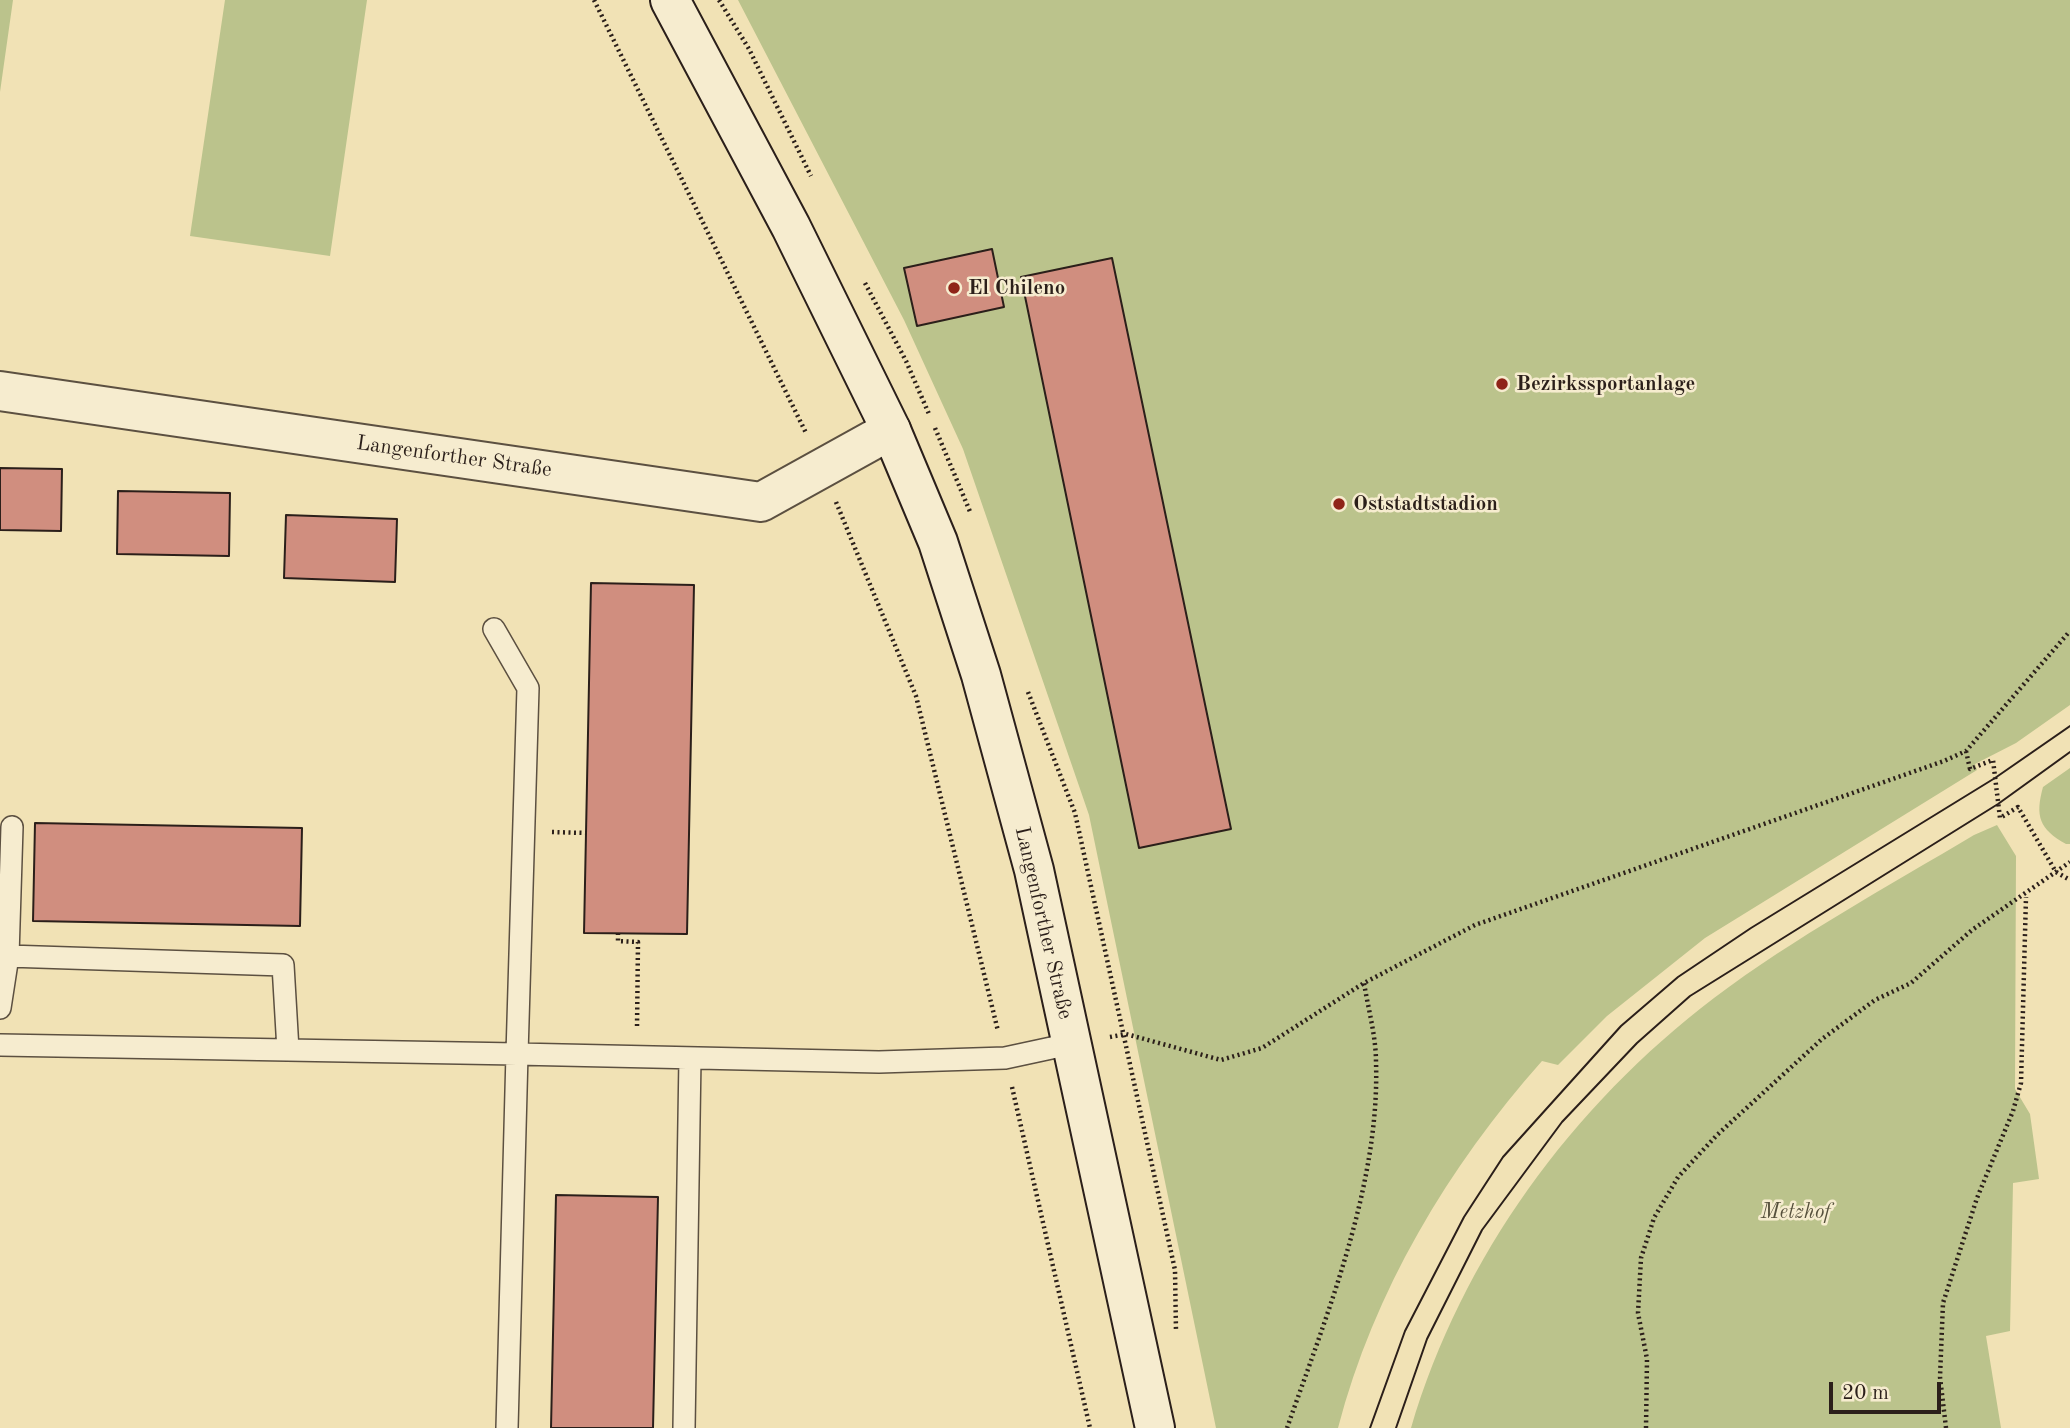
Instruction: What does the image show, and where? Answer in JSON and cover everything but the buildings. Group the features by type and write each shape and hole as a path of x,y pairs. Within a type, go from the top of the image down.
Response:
{"main road":[{"name":"Langenforther Straße","path":"670,0 791,228 891,430 938,542 981,675 1034,870 1155,1428"},
{"name":"Langenforther Straße","path":"0,391 761,502 891,430"}],"lane":[{"path":"494,629 528,688 507,1428"},
{"path":"0,1008 8,956 12,827"},
{"path":"8,956 283,965 288,1050"},
{"path":"0,1045 879,1062 1005,1058 1070,1044"},
{"path":"684,1428 690,1058"}],"path":[{"path":"593,0 822,467 916,696 1005,1058 1090,1428"},
{"path":"1176,1341 1175,1270 1126,1034 1221,1060 1262,1048 1364,983 1475,925 1944,761 1966,751 2070,631"},
{"path":"1966,751 1970,769 1993,760 2000,818 2018,807 2056,872 2070,880"},
{"path":"1646,1428 1647,1359 1638,1313 1642,1258 1654,1219 1678,1177 1717,1135 1822,1039 1875,1000 1911,984 1972,930 2026,896 2070,862"},
{"path":"1946,1428 1940,1377 1943,1303 1977,1198 2013,1111 2021,1083 2026,896"},
{"path":"618,933 618,941 638,942 636,1057"},
{"path":"1287,1428 1343,1268 1356,1218 1372,1129 1376,1061 1364,983"}],"green space":[{"path":"0,0 13,0 0,92"},
{"path":"225,0 367,0 330,256 190,236"},
{"name":"Bezirkssportanlage","path":"738,0 2070,0 2070,705 2016,743 1975,764 1977,770 1705,938 1607,1016 1558,1065 1542,1061 1476,1144 1418,1233 1372,1328 1353,1377 1338,1428 1216,1428 1089,815 963,449 904,320"},
{"path":"2070,768 2070,844 2066,844 2045,827 2041,821 2039,806 2043,787"},
{"name":"Metzhof","path":"1997,825 2016,856 2015,1089 2030,1114 2039,1179 2013,1183 2010,1331 1986,1336 2001,1428 1411,1428 1433,1365 1460,1303 1492,1245 1528,1189 1569,1136 1614,1087 1662,1040 1745,976 1875,893 1974,835"}],"tram line":[{"path":"1370,1428 1405,1331 1464,1217 1503,1157 1621,1026 1678,977 1751,928 1995,778 2070,726"},
{"path":"1396,1428 1427,1339 1482,1230 1562,1122 1637,1043 1690,996 1998,804 2070,752"}],"place":[{"name":"El Chileno","path":"954,288"},
{"name":"Bezirkssportanlage","path":"1502,384"},
{"name":"Oststadtstadion","path":"1339,504"}]}
